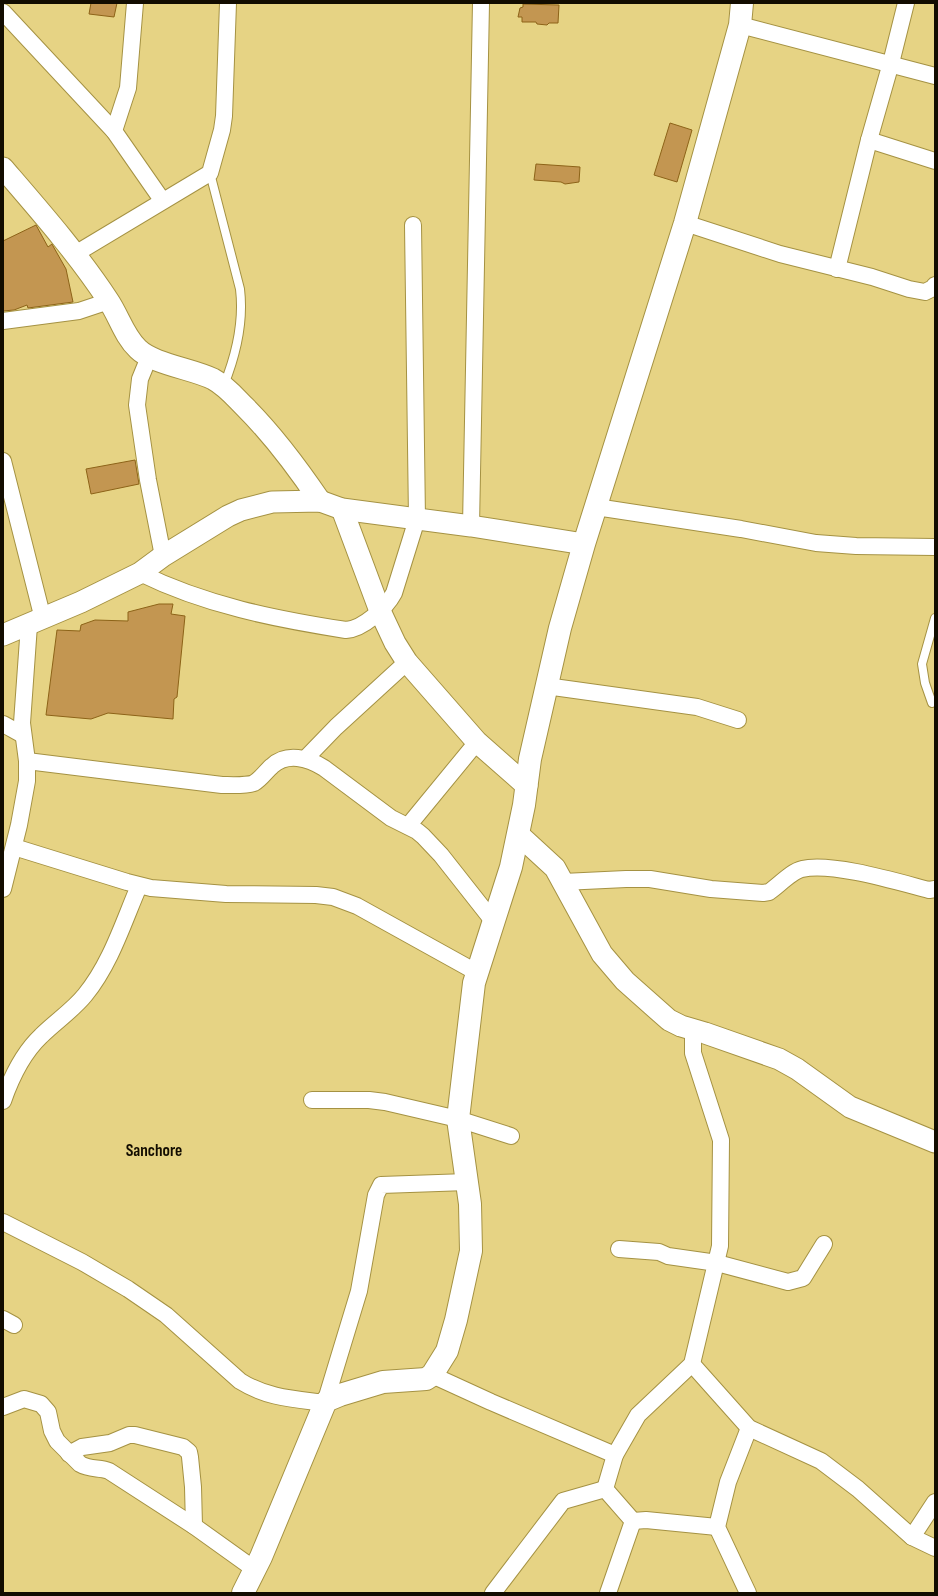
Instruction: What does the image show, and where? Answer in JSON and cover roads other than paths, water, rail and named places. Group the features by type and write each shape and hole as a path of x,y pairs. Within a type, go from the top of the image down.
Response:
{"main road":[{"path":"243,1593 325,1403 332,1398 371,1385 408,1379 420,1380 432,1375 447,1351 456,1320 471,1251 472,1228 458,1119 476,972 512,868 527,786 530,759 560,628 584,544 685,222 740,25 742,3"}],"street":[{"path":"114,131 128,88 135,3"},
{"path":"75,254 162,200 210,173 222,130 224,116 228,3"},
{"path":"471,526 481,3"},
{"path":"837,269 869,140 906,3"},
{"path":"3,12 114,131 162,200"},
{"path":"740,25 891,63 935,76"},
{"path":"869,140 935,161"},
{"path":"3,168 55,227 109,301 131,342 139,351 149,357 202,374 224,385 265,427 294,462 320,501"},
{"path":"685,222 780,254 915,290 925,292 933,288 935,285"},
{"path":"140,573 168,587 234,608 271,617 342,629 355,629 380,611 390,601 394,593 417,519 413,225"},
{"path":"3,321 79,311 109,301"},
{"path":"149,357 140,378 137,405 148,480 163,556"},
{"path":"3,461 36,622 22,723 27,760 27,781 20,825 3,889"},
{"path":"3,635 36,622 140,573 163,556 228,516 241,510 272,502 320,501 342,509 471,526 584,544"},
{"path":"596,507 829,544 856,546 935,547"},
{"path":"342,509 380,611 395,643 407,662 477,742 527,786"},
{"path":"305,759 336,727 407,662"},
{"path":"546,686 697,707 738,720"},
{"path":"3,724 23,735"},
{"path":"408,826 477,742"},
{"path":"27,760 222,785 253,783 283,758 292,757 305,759 324,768 391,818 408,826 423,836 441,855 493,921"},
{"path":"518,834 552,864 595,944 617,973 669,1020 681,1026 779,1059 850,1106 935,1142"},
{"path":"14,847 139,886 163,890 226,894 333,896 357,906 476,972"},
{"path":"563,882 650,879 711,889 763,893 769,892 801,869 812,868 846,871 883,878 933,891"},
{"path":"4,1094 31,1047 84,996 104,968 139,886"},
{"path":"605,1489 614,1455 638,1415 692,1364 717,1263 720,1246 721,1140 693,1053 693,1030"},
{"path":"312,1100 369,1100 385,1102 458,1119 511,1136"},
{"path":"3,1222 82,1262 128,1289 166,1315 240,1381 249,1387 278,1397 325,1403 359,1291 376,1195 381,1184 467,1182"},
{"path":"619,1249 659,1252 668,1256 717,1263 788,1282 804,1278 824,1244"},
{"path":"692,1364 749,1428 821,1461 858,1489 912,1537 935,1548"},
{"path":"432,1375 490,1402 614,1455"},
{"path":"3,1407 24,1399 41,1404 48,1412 54,1437 69,1454 85,1467 105,1469 109,1471 194,1526 254,1570"},
{"path":"748,1593 717,1527 728,1482 749,1428"},
{"path":"69,1454 82,1447 110,1442 128,1435 135,1435 183,1447 189,1452 190,1457 193,1487 194,1526"},
{"path":"605,1489 633,1521"},
{"path":"493,1593 563,1501 605,1489"},
{"path":"912,1537 935,1502"},
{"path":"633,1521 646,1520 717,1527"},
{"path":"608,1593 633,1521"}],"lane":[{"path":"210,173 240,289 241,299 237,346 224,385"},
{"path":"932,703 925,683 922,664 935,618"}],"district":[{"name":"Sanchore","path":"154,1151"}]}
